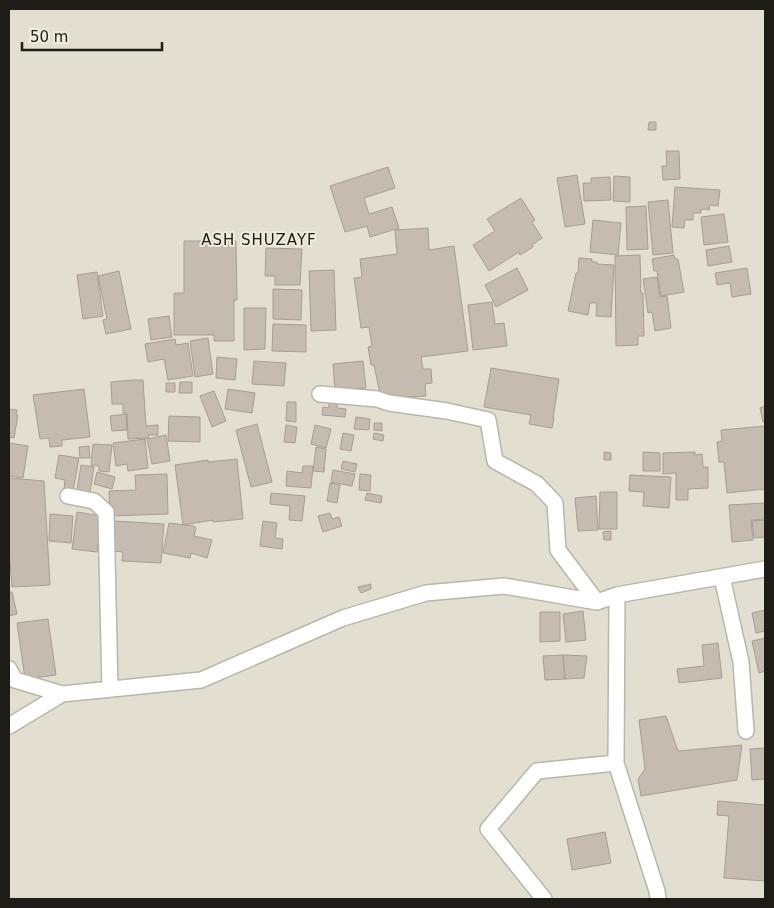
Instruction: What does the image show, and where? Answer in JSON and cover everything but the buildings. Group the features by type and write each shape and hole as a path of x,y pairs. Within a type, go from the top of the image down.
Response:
{"street":[{"path":"320,394 377,399 389,403 447,411 488,420 495,461 537,484 556,503 558,550 597,602"},
{"path":"68,496 94,501 106,512 110,689"},
{"path":"9,668 14,680 62,694 201,680 343,618 426,593 504,586 597,602 617,595 765,569"},
{"path":"722,577 741,662 746,731"},
{"path":"617,595 616,763 658,899"},
{"path":"9,726 62,694"},
{"path":"544,899 488,829 537,771 616,763"}],"district":[{"name":"ASH SHUZAYF","path":"259,240"}]}
